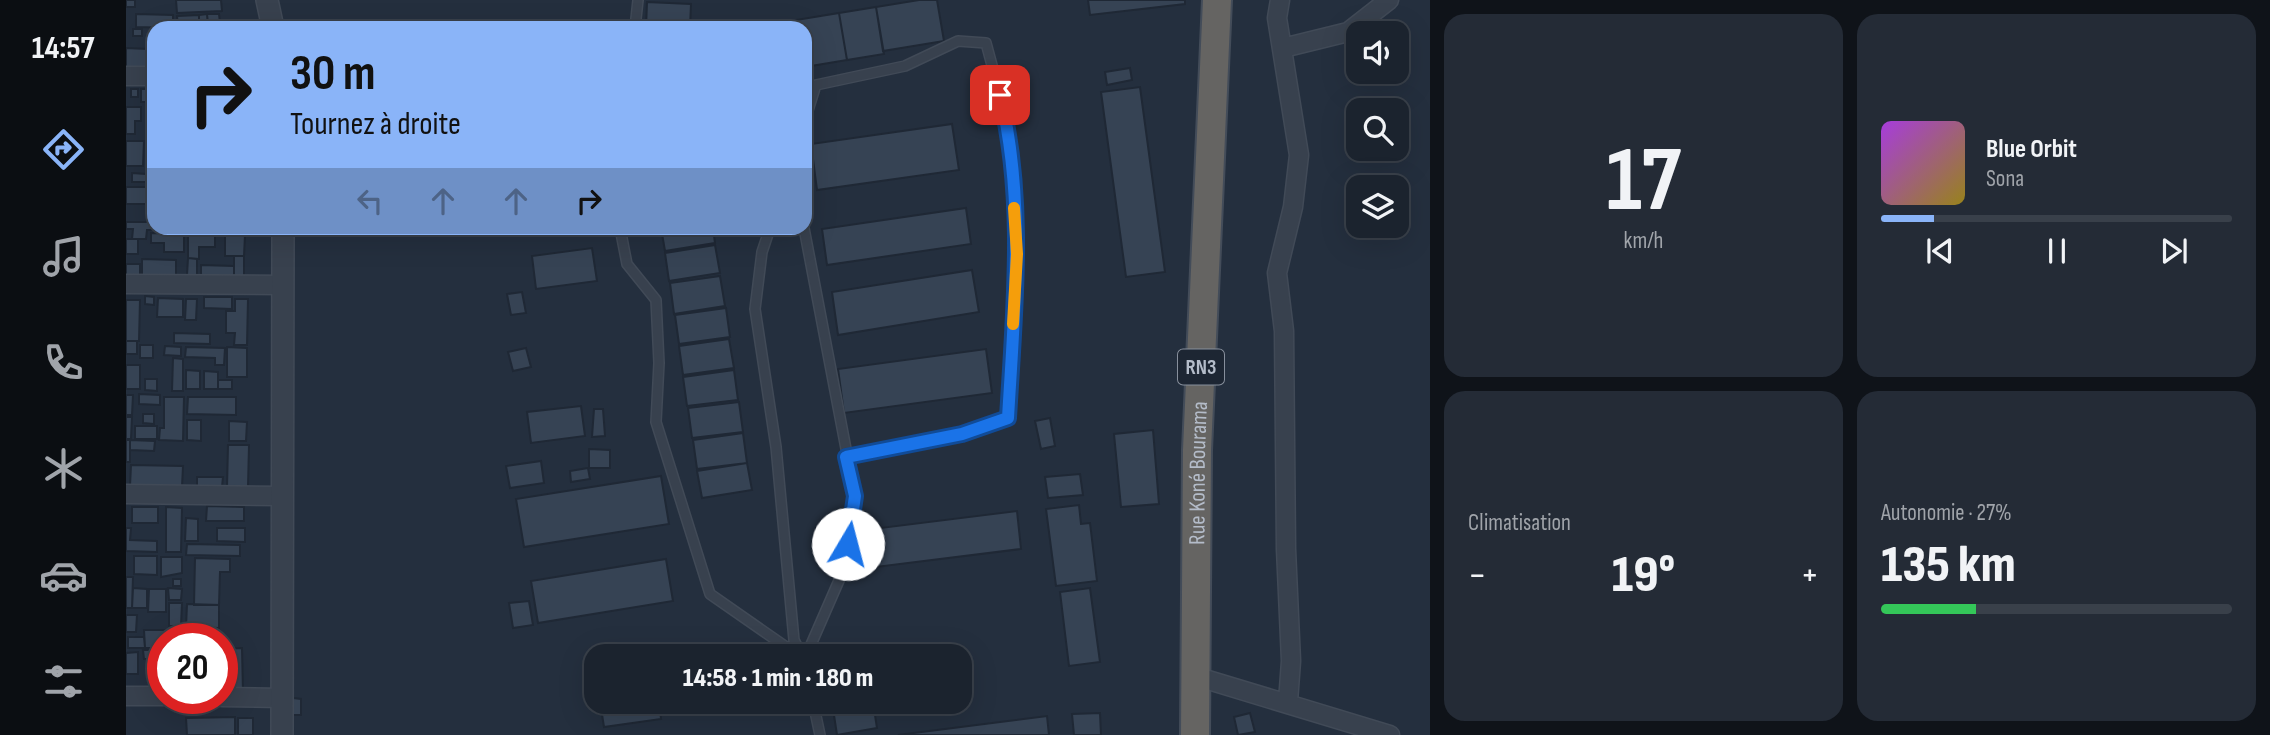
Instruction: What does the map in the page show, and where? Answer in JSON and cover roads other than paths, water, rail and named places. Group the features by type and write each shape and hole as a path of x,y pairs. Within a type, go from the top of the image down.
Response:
{"highway":[{"name":"Rue Koné Bourama","path":"1195,735 1197,450 1216,0"}],"street":[{"path":"267,0 272,21"},
{"path":"1280,0 1277,18 1299,156 1293,207 1277,273 1284,331 1285,535 1291,661 1288,702"},
{"path":"1283,48 1348,32 1389,0"},
{"path":"126,76 147,75"},
{"path":"282,735 283,235"},
{"path":"126,285 283,285"},
{"path":"126,494 283,496"},
{"path":"1195,676 1390,735"},
{"path":"126,696 147,696"},
{"path":"238,697 282,698"}],"lane":[{"path":"636,21 638,0"},
{"path":"812,98 816,85 905,66 958,41 986,43 1007,121 1017,254 1008,418 962,434 846,457"},
{"path":"621,235 627,264 656,300 659,363 656,422 710,593 784,644"},
{"path":"768,235 762,252 755,309 776,447 796,644"},
{"path":"805,235 855,496 844,569 808,644"},
{"path":"816,714 820,735"}]}
